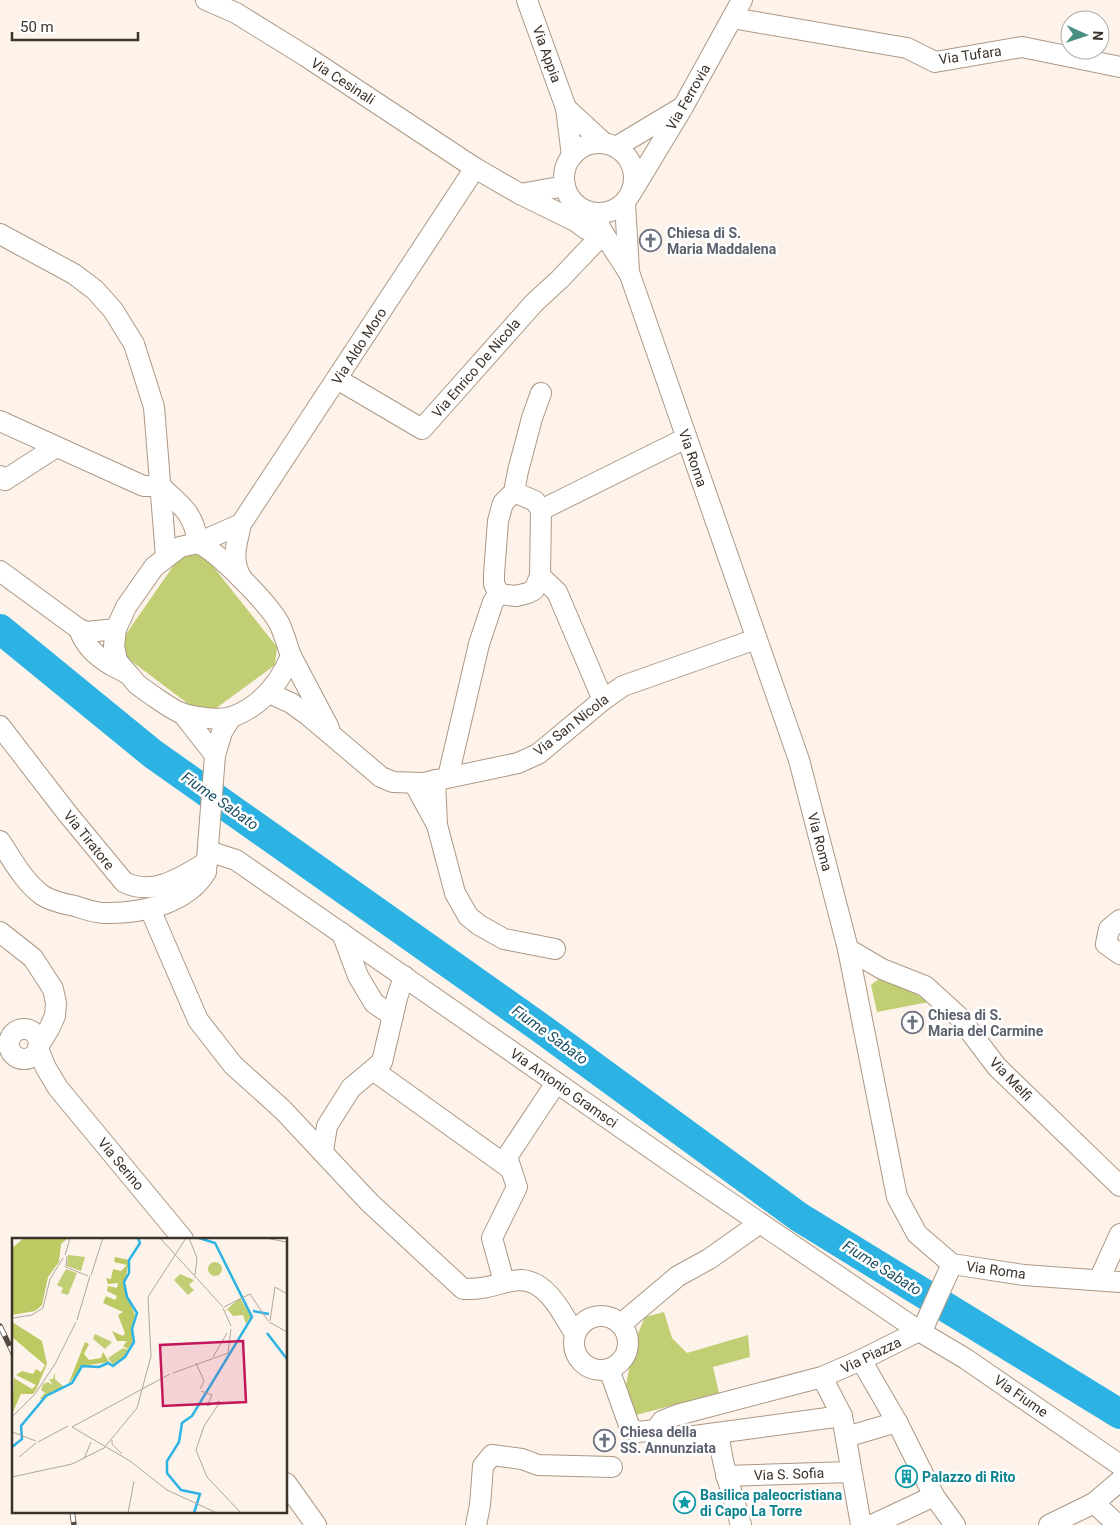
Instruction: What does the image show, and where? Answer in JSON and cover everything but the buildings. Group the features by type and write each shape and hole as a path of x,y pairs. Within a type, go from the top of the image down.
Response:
{"street":[{"name":"Via Cesinali","path":"206,0 236,13 307,57 475,168 520,194 585,218"},
{"name":"Via Appia","path":"527,0 566,108 572,156"},
{"name":"Via Ferrovia","path":"628,198 683,107 742,0"},
{"name":"Via Tufara","path":"732,18 908,48 935,62 1022,47 1120,67"},
{"path":"610,145 683,107"},
{"name":"Via Appia","path":"566,108 610,145"},
{"path":"591,144 610,145 624,153 632,167 634,182 628,198 609,212 585,218 583,210 574,204 568,195 564,175 566,165 580,148 591,144"},
{"name":"Via Aldo Moro","path":"241,524 475,168"},
{"path":"520,194 565,186"},
{"name":"Via Roma","path":"628,198 630,275"},
{"name":"Via Roma","path":"585,218 599,238 616,251"},
{"name":"Via Roma","path":"585,218 599,228 616,251 630,275 798,760 848,949 897,1197 917,1234 952,1264 1024,1275 1120,1282"},
{"path":"0,234 74,274 95,290 114,310 134,344 154,407 166,557"},
{"name":"Via Enrico De Nicola","path":"337,380 422,429 534,303 599,238"},
{"path":"499,594 494,584 498,521 503,503 514,492 532,418 541,393"},
{"path":"0,421 139,484 154,487 160,486"},
{"path":"541,510 686,438"},
{"path":"0,476 5,480 56,447"},
{"path":"160,486 187,510 216,524 228,526 241,524"},
{"path":"499,594 516,596 528,593 534,590 540,576 541,510 535,501 525,495 514,492"},
{"path":"182,714 210,718 231,717 250,707 269,693 283,674 291,656 278,622 261,599 214,553 198,543 196,529 187,510"},
{"path":"216,755 182,714 137,684 117,661 114,646 116,629 126,606 154,567 180,547 198,543 241,524"},
{"path":"241,524 234,551 236,570 244,581"},
{"path":"0,571 79,629 87,632 116,629"},
{"path":"540,576 557,592 603,700"},
{"path":"437,825 442,779 479,644 493,602 499,594"},
{"path":"79,629 90,650 110,665 129,675"},
{"name":"Via San Nicola","path":"269,693 291,703 309,716 381,777 393,782 414,783 518,763 538,754 603,700 623,686 756,639"},
{"name":"Via San Nicola","path":"291,656 334,739"},
{"path":"0,841 26,880 43,896 64,904 106,914 150,909 187,893 196,887 206,872 216,755 222,732 231,717"},
{"name":"Via Tiratore","path":"0,726 67,813 124,882 144,888 159,886 183,876 207,857"},
{"path":"414,783 437,825 455,893 468,916 479,925 504,939 555,949"},
{"name":"Via Antonio Gramsci","path":"207,857 236,860 760,1223 922,1327"},
{"path":"150,909 198,1020 234,1065 323,1151 369,1202 463,1289 523,1280 539,1286 554,1301 575,1334"},
{"path":"1120,920 1109,929 1106,944 1120,954"},
{"path":"0,932 33,958 40,966 46,980 53,989 56,1003 55,1016 38,1048 32,1056 23,1059 12,1038 35,1024 41,1016 46,998 46,980"},
{"path":"342,933 358,976 374,1003 393,1016"},
{"name":"Via Melfi","path":"848,949 882,969 925,986 959,1017 997,1067 1120,1186"},
{"path":"323,1151 327,1126 351,1088 382,1062 404,976"},
{"name":"Via Serino","path":"12,1038 58,1088 182,1238"},
{"name":"Via Serino","path":"38,1048 46,1068 58,1088"},
{"path":"373,1070 511,1169"},
{"path":"504,1282 492,1238 517,1187 508,1157 556,1083"},
{"path":"621,1324 678,1276 709,1259 760,1223"},
{"path":"1099,1280 1120,1234"},
{"path":"922,1327 952,1264"},
{"path":"596,1316 605,1316 621,1324 626,1332 628,1341 624,1358 617,1365 609,1369 592,1369 579,1359 574,1342 575,1334 587,1320 596,1316"},
{"name":"Via Piazza","path":"656,1430 662,1421 677,1415 822,1377 861,1360 922,1327"},
{"name":"Via Fiume","path":"922,1327 1120,1465"},
{"path":"861,1360 897,1422 934,1496 955,1525"},
{"path":"609,1369 630,1428 638,1432 656,1430 660,1436 672,1439 842,1416"},
{"path":"822,1377 842,1416 861,1525"},
{"path":"846,1437 897,1422"},
{"path":"719,1433 726,1476 742,1525"},
{"path":"476,1525 480,1505 483,1466 492,1455 522,1459 538,1465 612,1468"},
{"name":"Via S. Sofia","path":"726,1476 851,1472"},
{"path":"1049,1525 1094,1504 1120,1481"},
{"path":"288,1486 316,1525"},
{"path":"872,1525 934,1496"},
{"path":"1094,1504 1118,1525"}],"green space":[{"path":"200,550 277,647 275,665 215,709 199,712 122,654 124,637 176,562 186,551"},
{"path":"884,975 929,1002 877,1012 871,985"},
{"path":"664,1312 672,1338 687,1353 748,1335 750,1357 713,1367 719,1393 636,1415 626,1385 634,1344 645,1317"}],"waterway":[{"name":"Fiume Sabato","path":"0,629 153,754 542,1029 799,1217 1120,1414"}],"railway":[{"path":"0,1326 12,1351"},
{"path":"72,1512 74,1525"}],"place":[{"name":"Chiesa di S. Maria Maddalena","path":"651,241"},
{"name":"Chiesa di S. Maria del Carmine","path":"912,1023"},
{"name":"Chiesa della SS. Annunziata","path":"604,1440"},
{"name":"Palazzo di Rito","path":"906,1477"},
{"name":"Basilica paleocristiana di Capo La Torre","path":"684,1503"}]}
